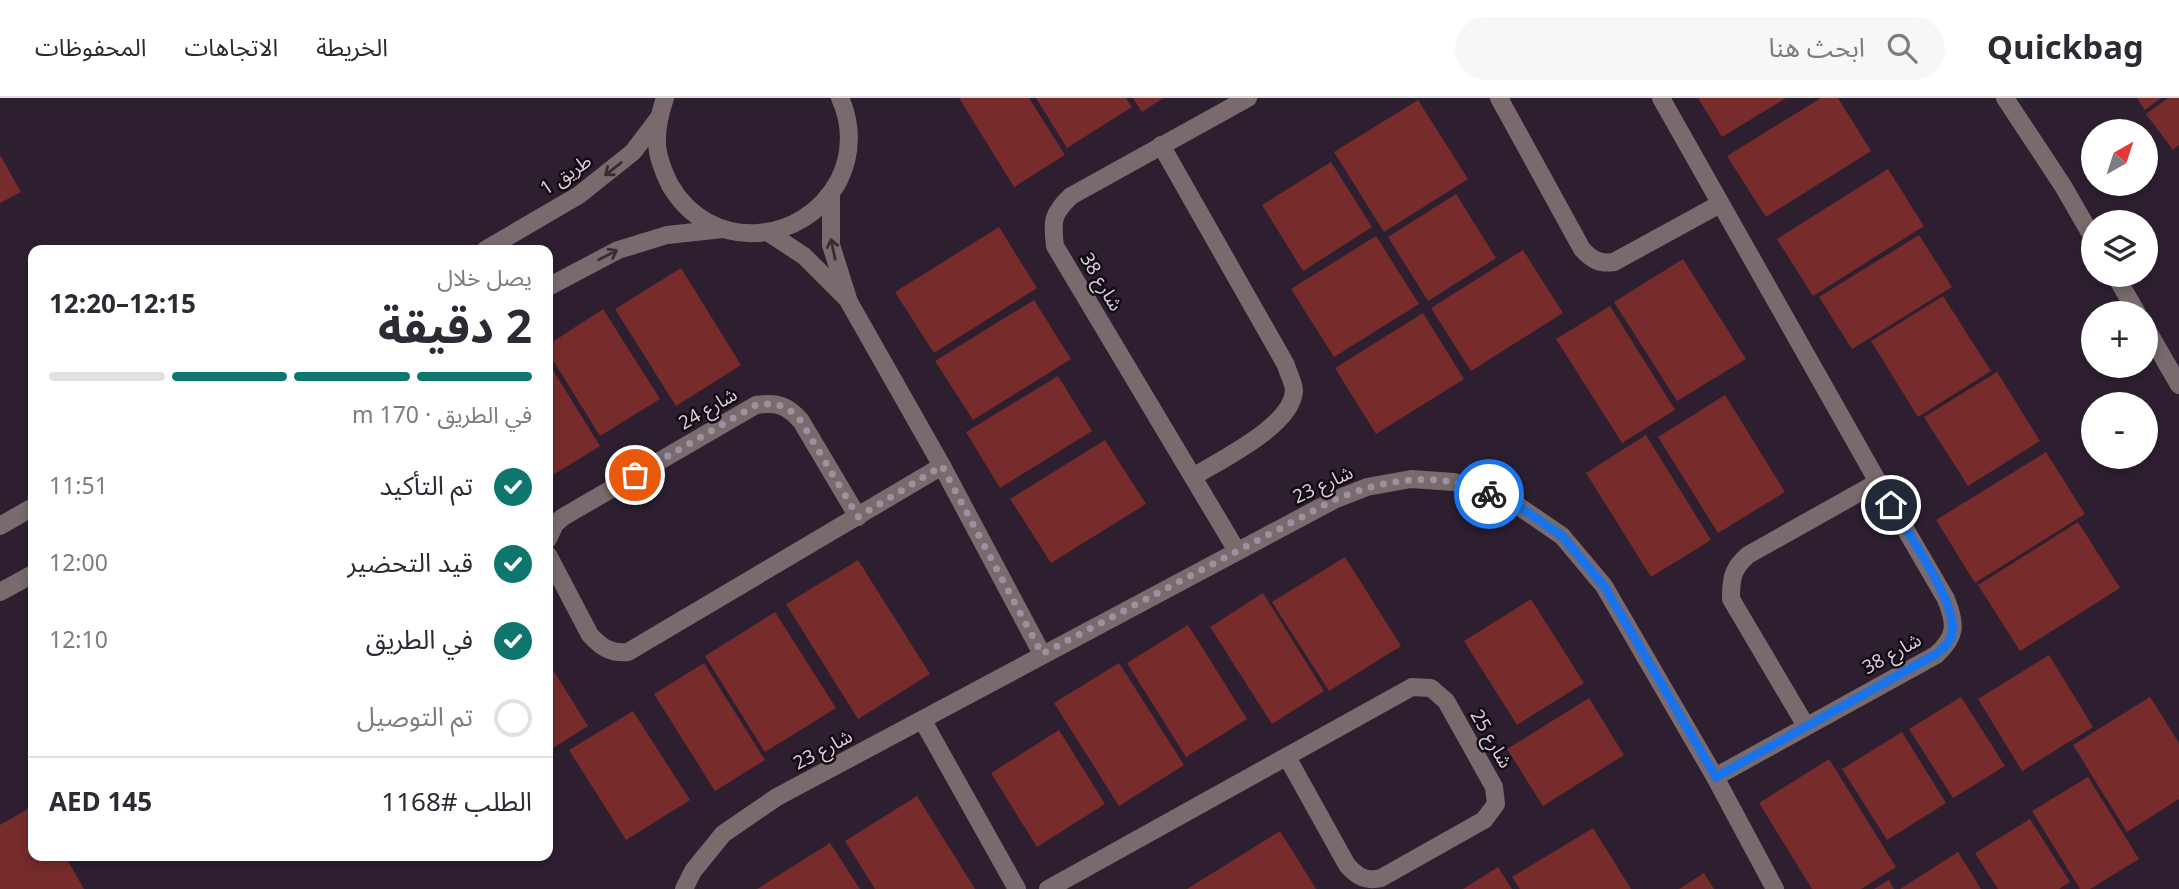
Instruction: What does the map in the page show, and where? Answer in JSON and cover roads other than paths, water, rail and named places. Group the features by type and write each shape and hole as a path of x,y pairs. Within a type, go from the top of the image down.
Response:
{"street":[{"path":"665,98 658,119 657,146 664,173 678,198 698,216 723,229 746,234 769,233 793,225 814,213 831,195 845,169 850,140 846,111 840,98"},
{"name":"شارع 38","path":"1237,551 1055,246 1052,224 1058,208 1071,197 1248,98"},
{"path":"1499,98 1582,248 1592,259 1602,263 1614,262 1720,204"},
{"name":"شارع 38","path":"1661,98 1946,598 1953,616 1953,632 1948,643 1936,654 1716,777"},
{"path":"2005,98 2081,217"},
{"name":"طريق 1","path":"494,245 579,195 633,152 658,119"},
{"path":"1161,145 1286,365 1294,390 1288,411 1275,425 1193,477"},
{"path":"831,195 831,245 849,302 942,466 1042,654"},
{"path":"553,284 618,250 667,235 723,229"},
{"path":"769,233 804,256 849,302"},
{"path":"2158,349 2179,385"},
{"name":"شارع 24","path":"553,528 563,517 756,405 769,403 780,404 791,410 801,421 858,517"},
{"path":"553,565 590,635 610,651 628,652 942,466"},
{"name":"شارع 23","path":"684,889 693,871 723,834 777,797 1334,500 1367,487 1411,479 1454,482 1514,503 1562,536 1604,586 1716,777 1775,889"},
{"path":"1806,726 1731,598 1731,577 1737,564 1748,555 1878,482"},
{"path":"0,526 28,510"},
{"path":"0,592 28,577"},
{"name":"شارع 25","path":"1048,889 1412,687 1432,688 1446,701 1494,787 1496,804 1484,820 1392,872 1371,880 1361,878 1347,865 1287,757"},
{"path":"923,721 1017,889"}]}
